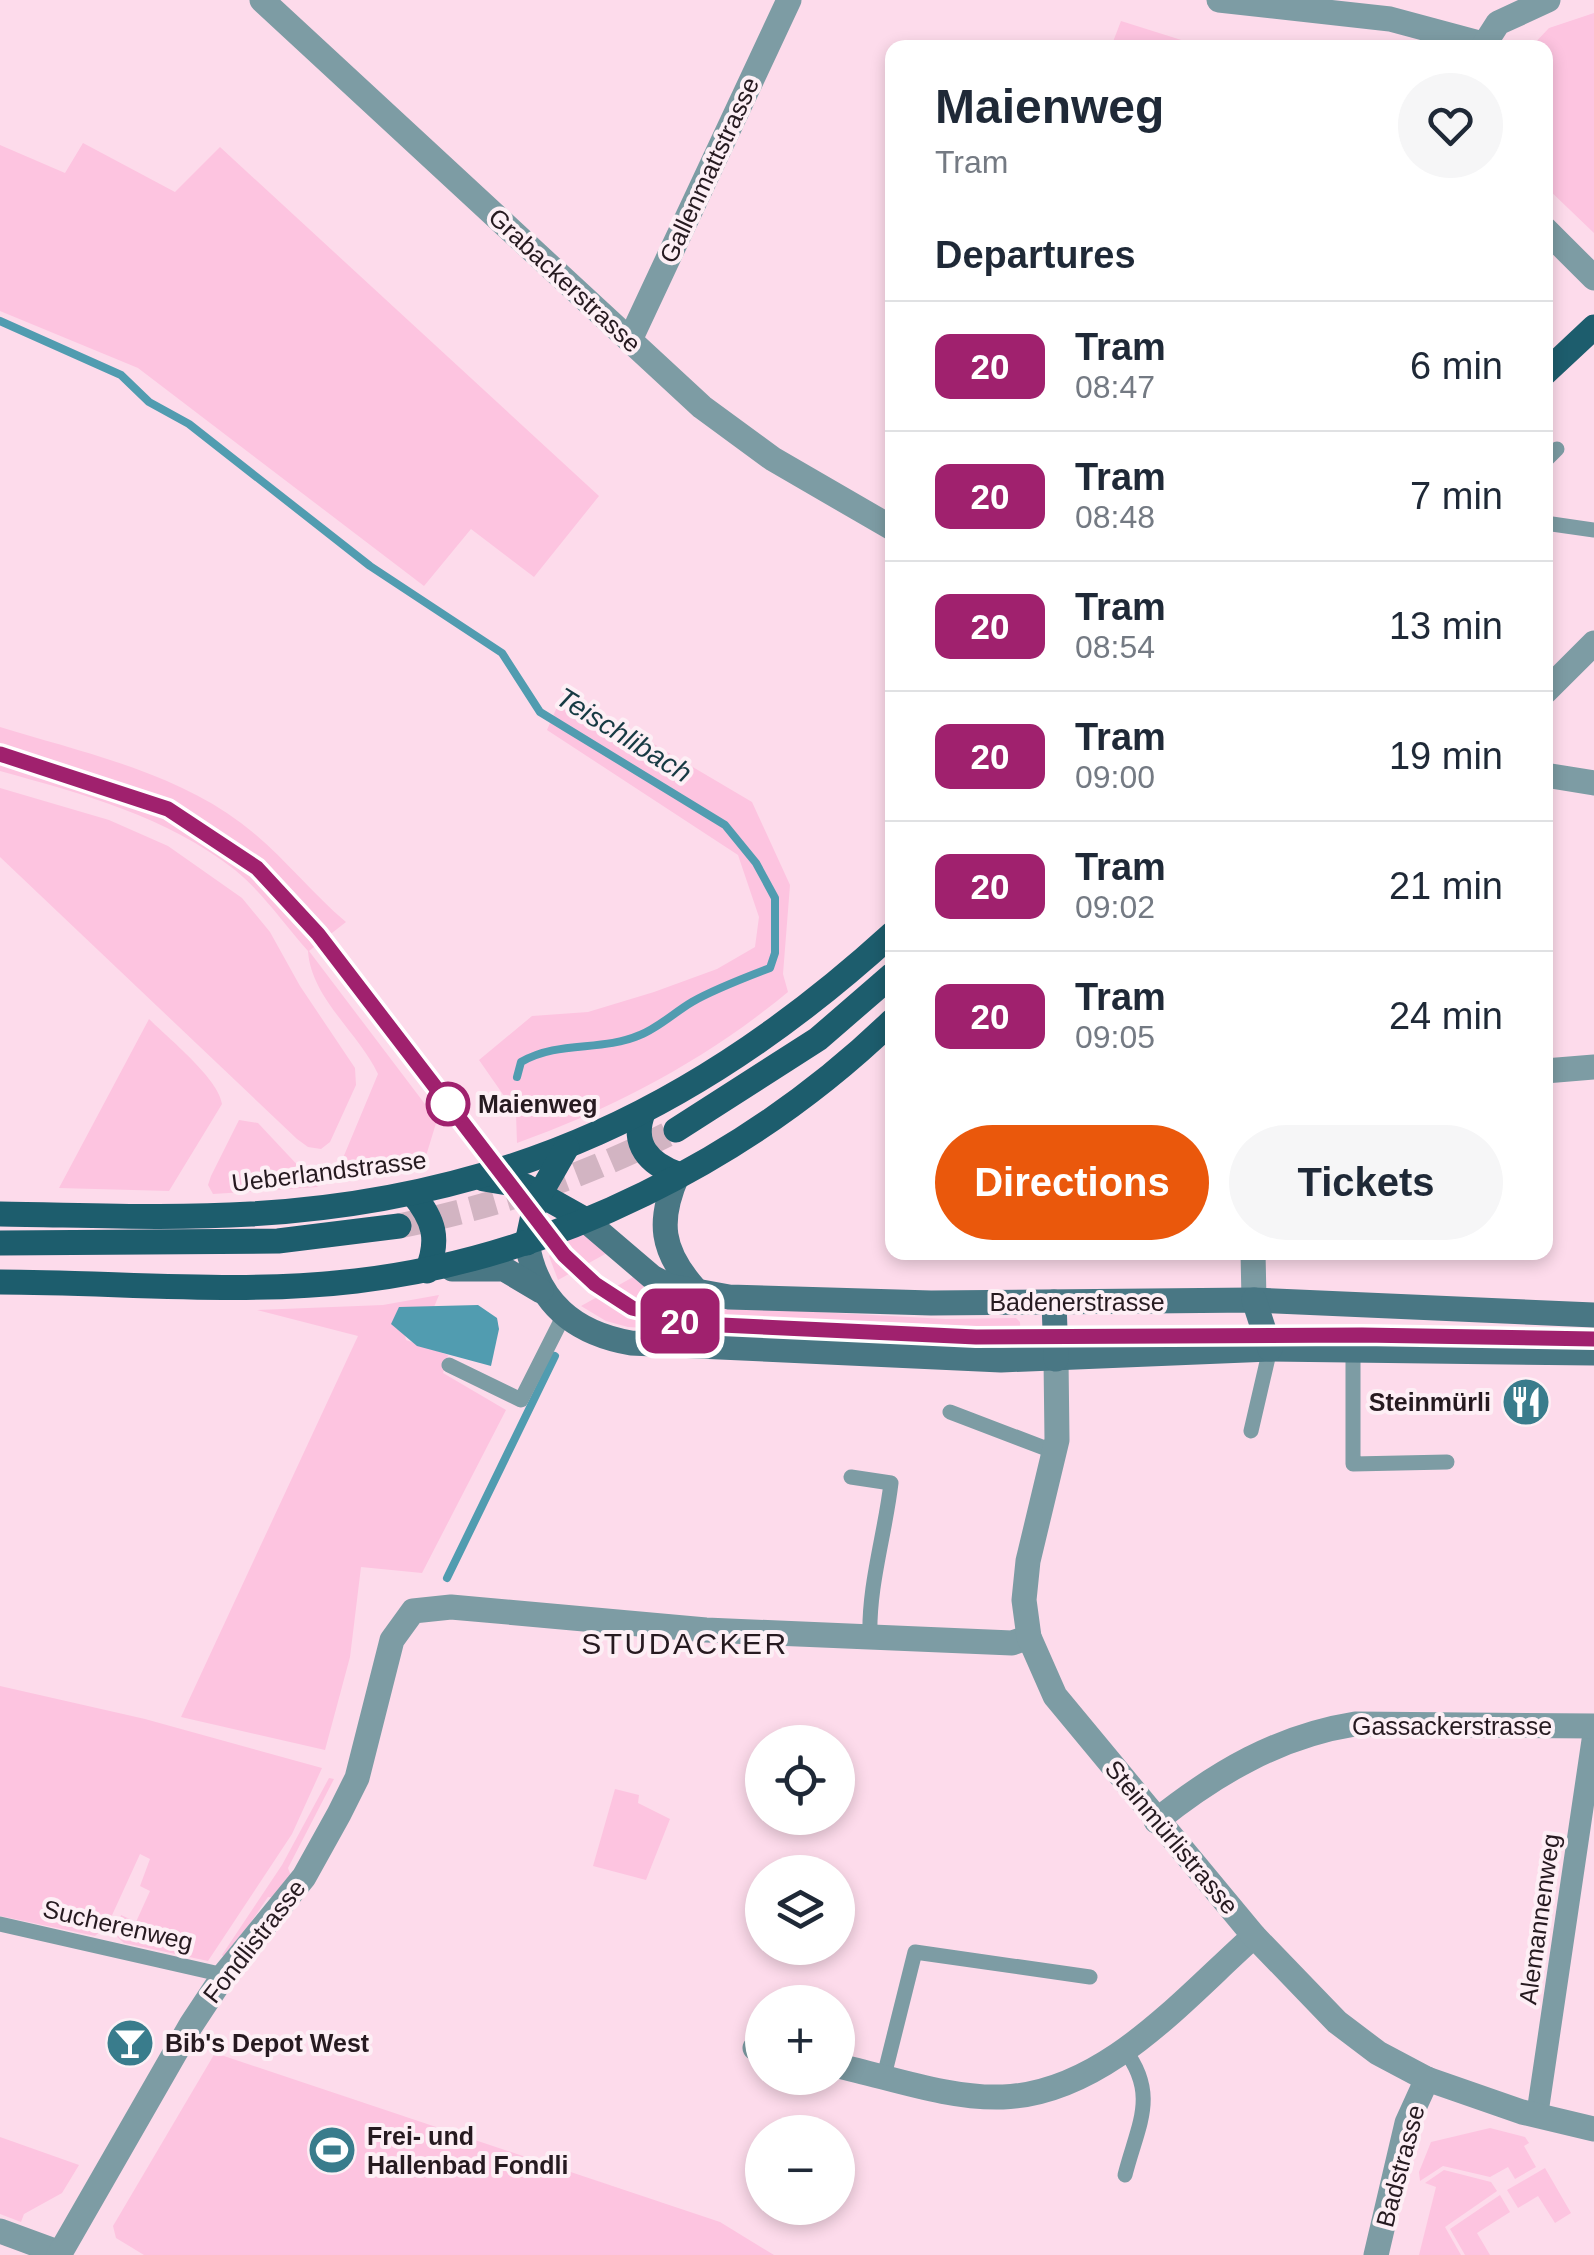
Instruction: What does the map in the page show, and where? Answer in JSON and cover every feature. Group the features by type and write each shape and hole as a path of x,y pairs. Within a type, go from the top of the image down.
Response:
{"main road":[{"path":"1553,365 1594,327"},
{"name":"Ueberlandstrasse","path":"0,1214 251,1214 413,1194 479,1178 566,1147 642,1113 757,1046 806,1010 885,940"},
{"path":"676,1130 818,1039 885,982"},
{"path":"428,1271 527,1243 678,1174 775,1116 885,1026"},
{"path":"642,1113 637,1128 644,1152 678,1174"},
{"path":"543,1293 527,1243 528,1226 540,1192 566,1147"},
{"path":"678,1174 662,1228 673,1262 695,1289"},
{"path":"479,1178 540,1192 584,1218"},
{"path":"413,1194 431,1218 436,1238 428,1271"},
{"name":"Badenerstrasse","path":"584,1218 652,1277 669,1286 755,1299 1254,1300 1594,1314"},
{"path":"0,1243 278,1241 399,1226"},
{"path":"0,1282 273,1285 353,1282 428,1271 504,1269 543,1293 564,1315 600,1338 631,1343 1056,1359 1270,1349 1594,1352"},
{"path":"1254,1300 1270,1349"},
{"path":"1054,1302 1056,1359"}],"street":[{"name":"Grabackerstrasse","path":"262,0 702,408 773,460 885,524"},
{"name":"Gallenmattstrasse","path":"630,340 788,0"},
{"path":"1219,0 1390,20 1461,40"},
{"path":"1487,40 1510,15 1548,0"},
{"path":"1553,237 1594,278"},
{"path":"1553,684 1594,643"},
{"path":"1553,776 1594,783"},
{"path":"1553,1071 1594,1067"},
{"path":"1252,1260 1254,1300"},
{"name":"Steinmürlistrasse","path":"1056,1359 1055,1452 1028,1561 1024,1600 1028,1637 1055,1696 1254,1936 1337,2022 1378,2053 1427,2079 1538,2116 1594,2129"},
{"name":"Fondlistrasse","path":"60,2254 224,1975 304,1877 339,1814 357,1778 392,1640 412,1612 451,1607 706,1630 870,1639"},
{"path":"870,1639 1012,1644 1028,1637"},
{"name":"Gassackerstrasse","path":"1156,1821 1199,1787 1247,1758 1317,1730 1356,1724 1594,1728"},
{"name":"Alemannenweg","path":"1538,2116 1594,1728"},
{"path":"855,2070 999,2097 1041,2093 1080,2078 1124,2049 1254,1936"},
{"name":"Badstrasse","path":"1376,2255 1408,2122 1427,2079"},
{"path":"0,2231 60,2254"}],"lane":[{"path":"1553,452 1557,448"},
{"path":"1553,524 1594,530"},
{"path":"449,1365 521,1400 564,1315"},
{"path":"1251,1431 1270,1349"},
{"path":"1353,1349 1353,1464 1447,1462"},
{"path":"950,1412 1055,1452"},
{"path":"851,1477 891,1483 884,1544 868,1600 870,1639"},
{"name":"Sucherenweg","path":"0,1924 224,1975"},
{"path":"884,2076 914,1952 1090,1978"},
{"path":"1124,2049 1142,2074 1144,2094 1125,2175"}],"shaded area":[{"path":"1594,13 1594,233 1553,194 1553,40 1538,40 1549,28"},
{"path":"1121,21 1181,40 1114,40"},
{"path":"83,143 175,192 220,147 599,496 534,577 471,529 424,586 138,368 0,311 0,145 65,173"},
{"path":"564,691 752,802 790,885 783,974 788,992 725,1039 659,1080 517,1143 516,1113 479,1060 532,1016 588,1012 717,969 755,947 759,917 738,855 547,730"},
{"path":"0,727 156,776 214,805 255,834 346,922 309,951 437,1120 422,1169 333,1182 378,1074 326,1000 311,968 308,951 245,879 181,835 93,798 0,771"},
{"path":"0,788 109,820 168,846 242,898 270,932 300,986 355,1068 356,1085 330,1142 321,1149 308,1147 297,1139 0,857"},
{"path":"149,1019 203,1071 222,1104 169,1191 59,1188"},
{"path":"239,1120 258,1123 318,1187 213,1194 208,1185 211,1176"},
{"path":"579,1231 607,1253 558,1280 549,1256"},
{"path":"635,1276 723,1307 946,1319 1016,1318 1020,1322 1021,1345 1013,1350 628,1327 606,1321 581,1306"},
{"path":"439,1295 434,1307 399,1308 406,1340 448,1355 443,1373 506,1410 422,1573 361,1567 350,1657 325,1750 181,1717 358,1336 257,1310 383,1305"},
{"path":"0,1686 145,1719 322,1768 292,1834 208,1961 124,1943 116,1936 121,1915 136,1922 150,1891 140,1886 150,1859 140,1854 108,1924 95,1936 0,1916"},
{"path":"329,1778 334,1779 288,1868 292,1879 280,1898 268,1897 226,1959 222,1955 282,1865"},
{"path":"615,1789 639,1795 638,1803 670,1819 646,1880 593,1866"},
{"name":"Frei- und Hallenbad Fondli","path":"215,2053 720,2222 774,2255 144,2255 116,2238 113,2226"},
{"path":"1490,2128 1525,2137 1529,2143 1524,2146 1536,2167 1515,2179 1508,2167 1490,2177 1443,2166 1420,2181 1419,2172 1431,2142"},
{"path":"0,2137 79,2165 62,2193 24,2214 21,2222 0,2214"},
{"path":"1545,2168 1571,2213 1555,2223 1538,2196 1518,2208 1507,2190"},
{"path":"1444,2170 1491,2182 1497,2191 1445,2227 1461,2255 1419,2255 1436,2187 1425,2183"},
{"path":"1500,2195 1510,2212 1477,2233 1490,2255 1465,2255 1450,2229"}],"water":[{"path":"478,1305 497,1318 499,1329 491,1366 417,1346 391,1324 399,1307"}],"waterway":[{"name":"Teischlibach","path":"0,321 121,375 149,402 189,424 370,566 502,653 540,712 725,825 756,863 775,898 775,953 770,968 700,998 640,1035 535,1055 521,1062 517,1077"},
{"name":"Teischlibach","path":"447,1578 555,1356"}],"tunnel":[{"path":"399,1226 541,1188 676,1130"}],"tram line":[{"path":"0,754 168,809 257,868 318,934 564,1255 595,1284 632,1307 699,1324 976,1337 1361,1335 1594,1339"},
{"name":"20","path":"0,754 168,809 222,841 257,868 318,934 564,1255 584,1276 632,1308 661,1318 700,1324 976,1337 1362,1335 1594,1339"}],"place":[{"name":"Maienweg","path":"448,1104"},
{"name":"Steinmürli","path":"1526,1402"},
{"name":"Bib's Depot West","path":"130,2043"},
{"name":"Frei- und Hallenbad Fondli","path":"332,2150"}],"district":[{"name":"STUDACKER","path":"685,1643"}]}
